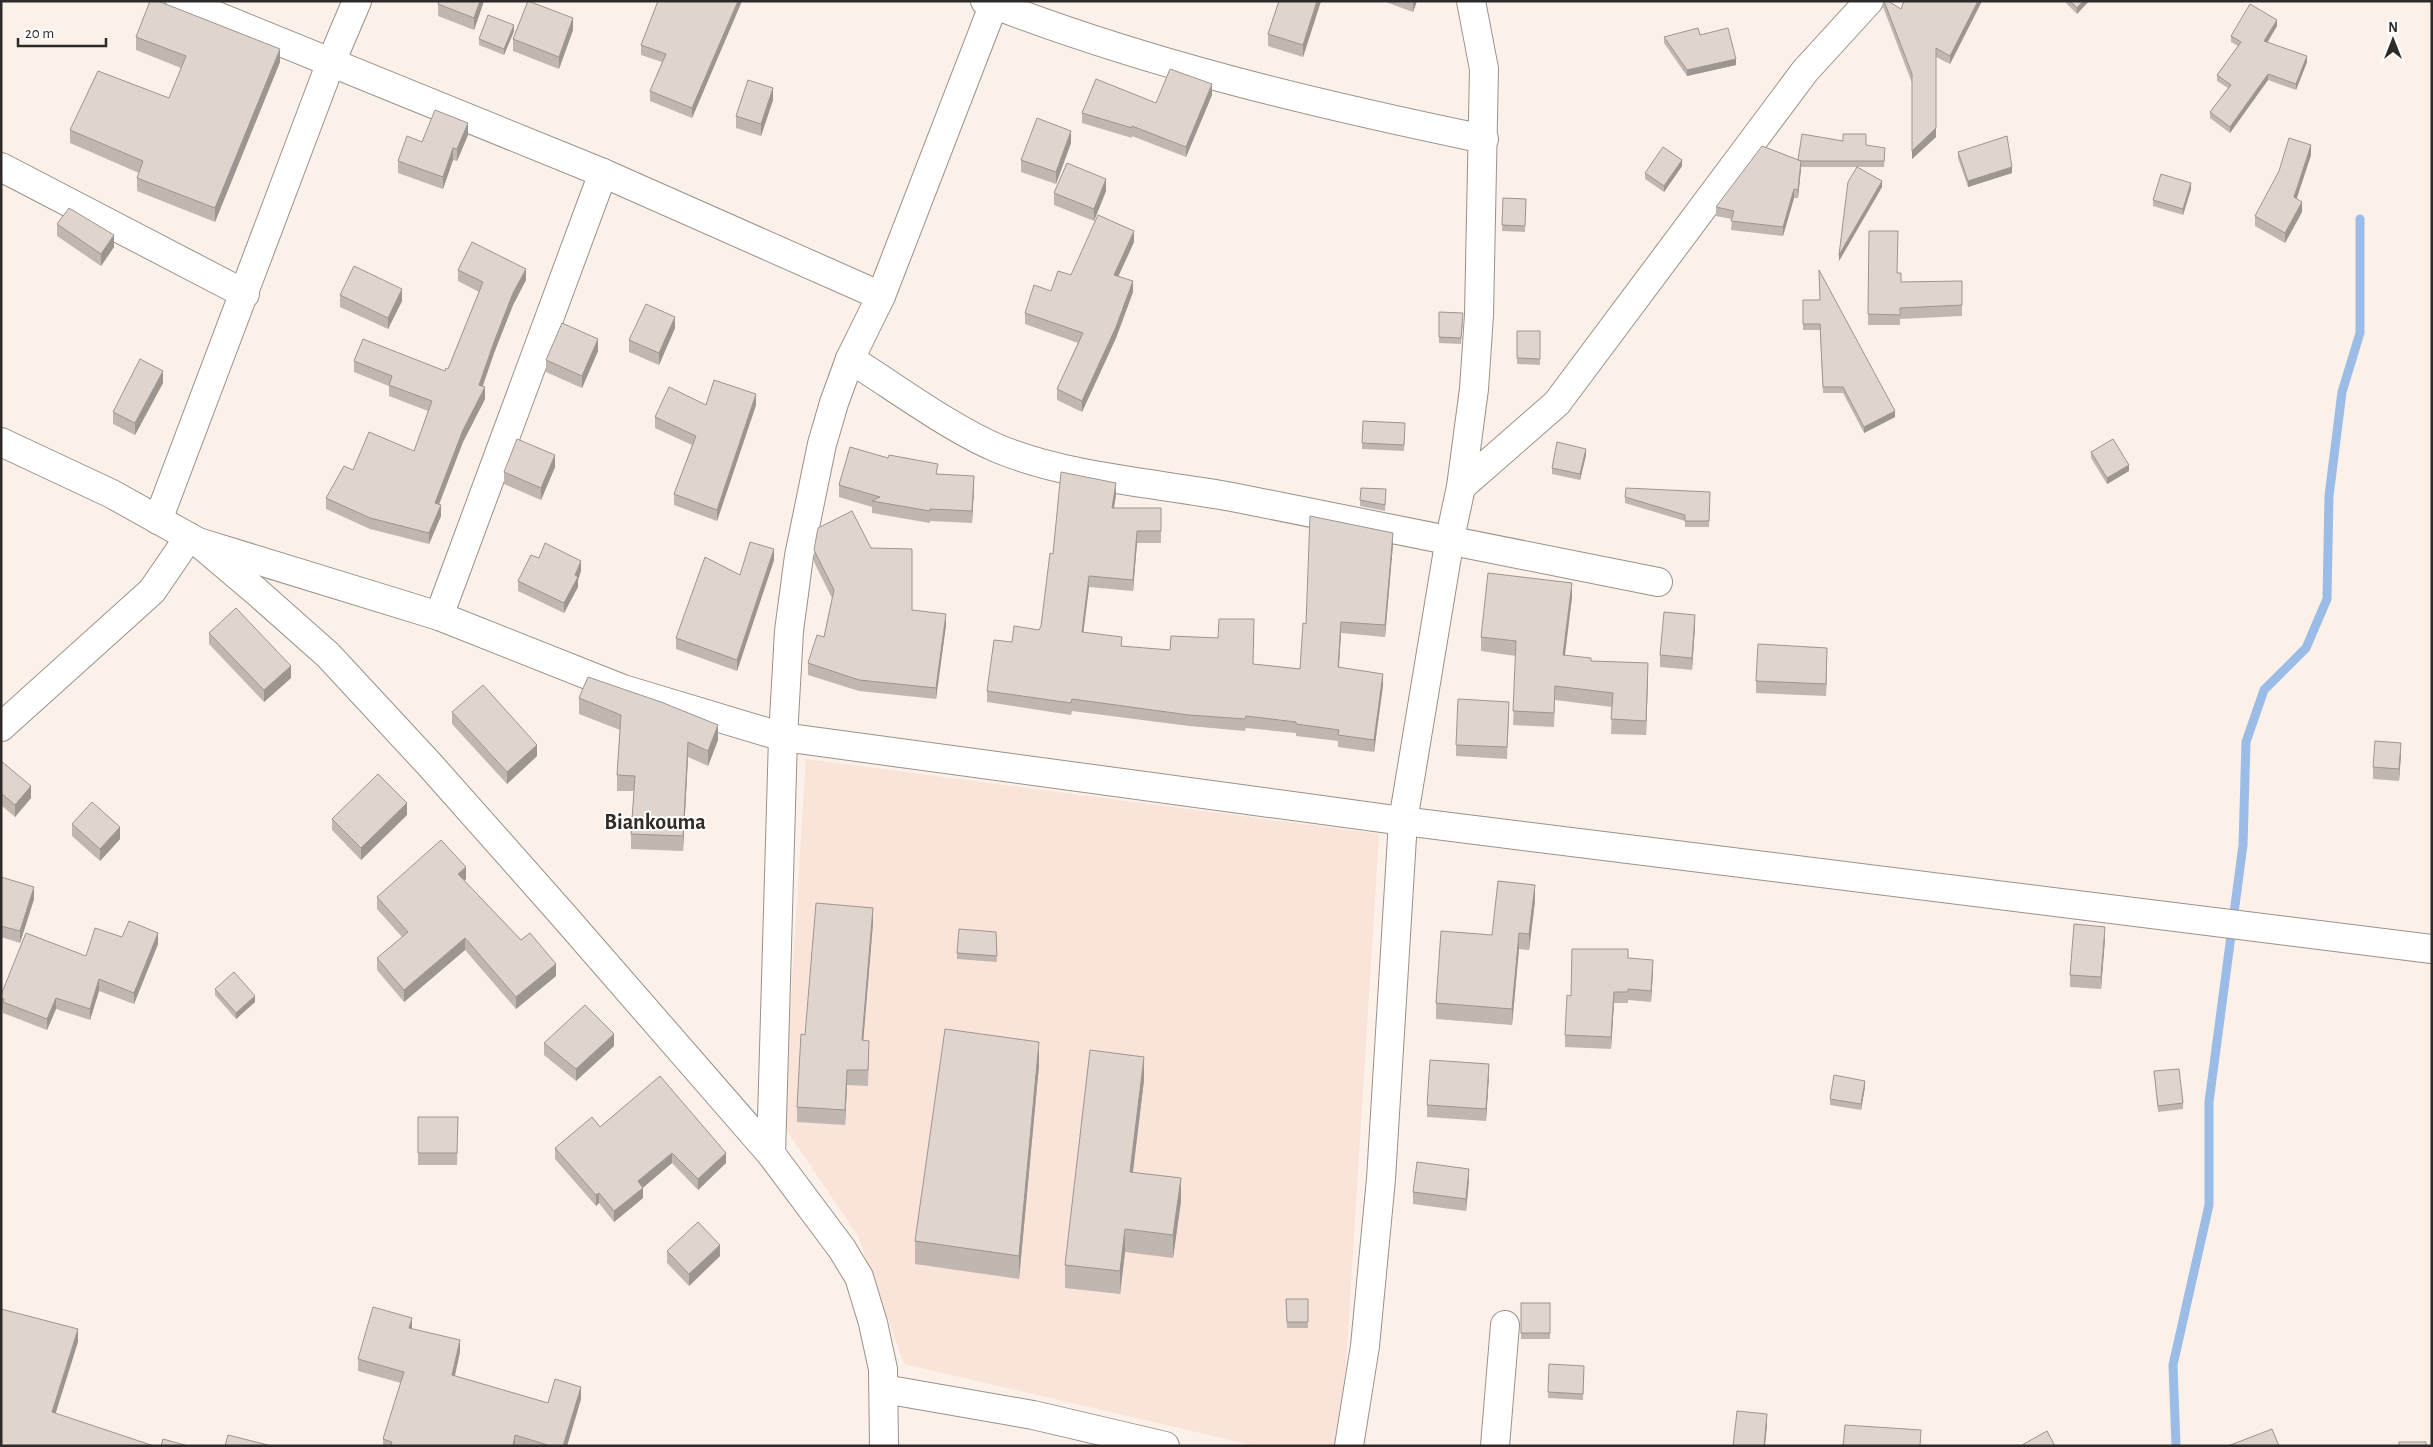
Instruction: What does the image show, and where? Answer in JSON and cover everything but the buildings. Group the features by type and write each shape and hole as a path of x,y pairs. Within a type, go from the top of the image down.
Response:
{"street":[{"path":"180,1 603,173 881,296"},
{"path":"158,520 245,294 331,62 357,1"},
{"path":"1349,1446 1365,1346 1381,1179 1403,821 1450,538 1461,487 1474,389 1479,315 1484,69 1471,1"},
{"path":"1461,487 1558,404 1805,71 1869,1"},
{"path":"771,1154 783,738 789,631 800,556 822,444 850,359 881,296 992,2 1120,48 1251,86 1363,114 1484,139"},
{"path":"1,168 245,294"},
{"path":"439,616 603,173"},
{"path":"850,359 951,423 998,449 1034,461 1073,471 1186,488 1450,538 1658,582"},
{"path":"1,442 76,476 193,540 328,655 443,779 771,1154 842,1249 859,1277 873,1323 883,1369 884,1446"},
{"path":"193,540 439,616 623,689 783,738 1403,821 2432,949"},
{"path":"1,727 152,591 193,540"},
{"path":"1495,1446 1504,1325"},
{"path":"884,1389 1033,1415 1165,1446"}],"shaded area":[{"path":"806,759 1379,834 1341,1446 1256,1446 904,1364 858,1236 783,1125"}],"waterway":[{"path":"2176,1446 2173,1365 2209,1205 2209,1102 2243,845 2246,742 2264,690 2306,648 2327,599 2329,496 2342,392 2360,333 2360,219"}],"district":[{"name":"Biankouma","path":"655,821"}]}
